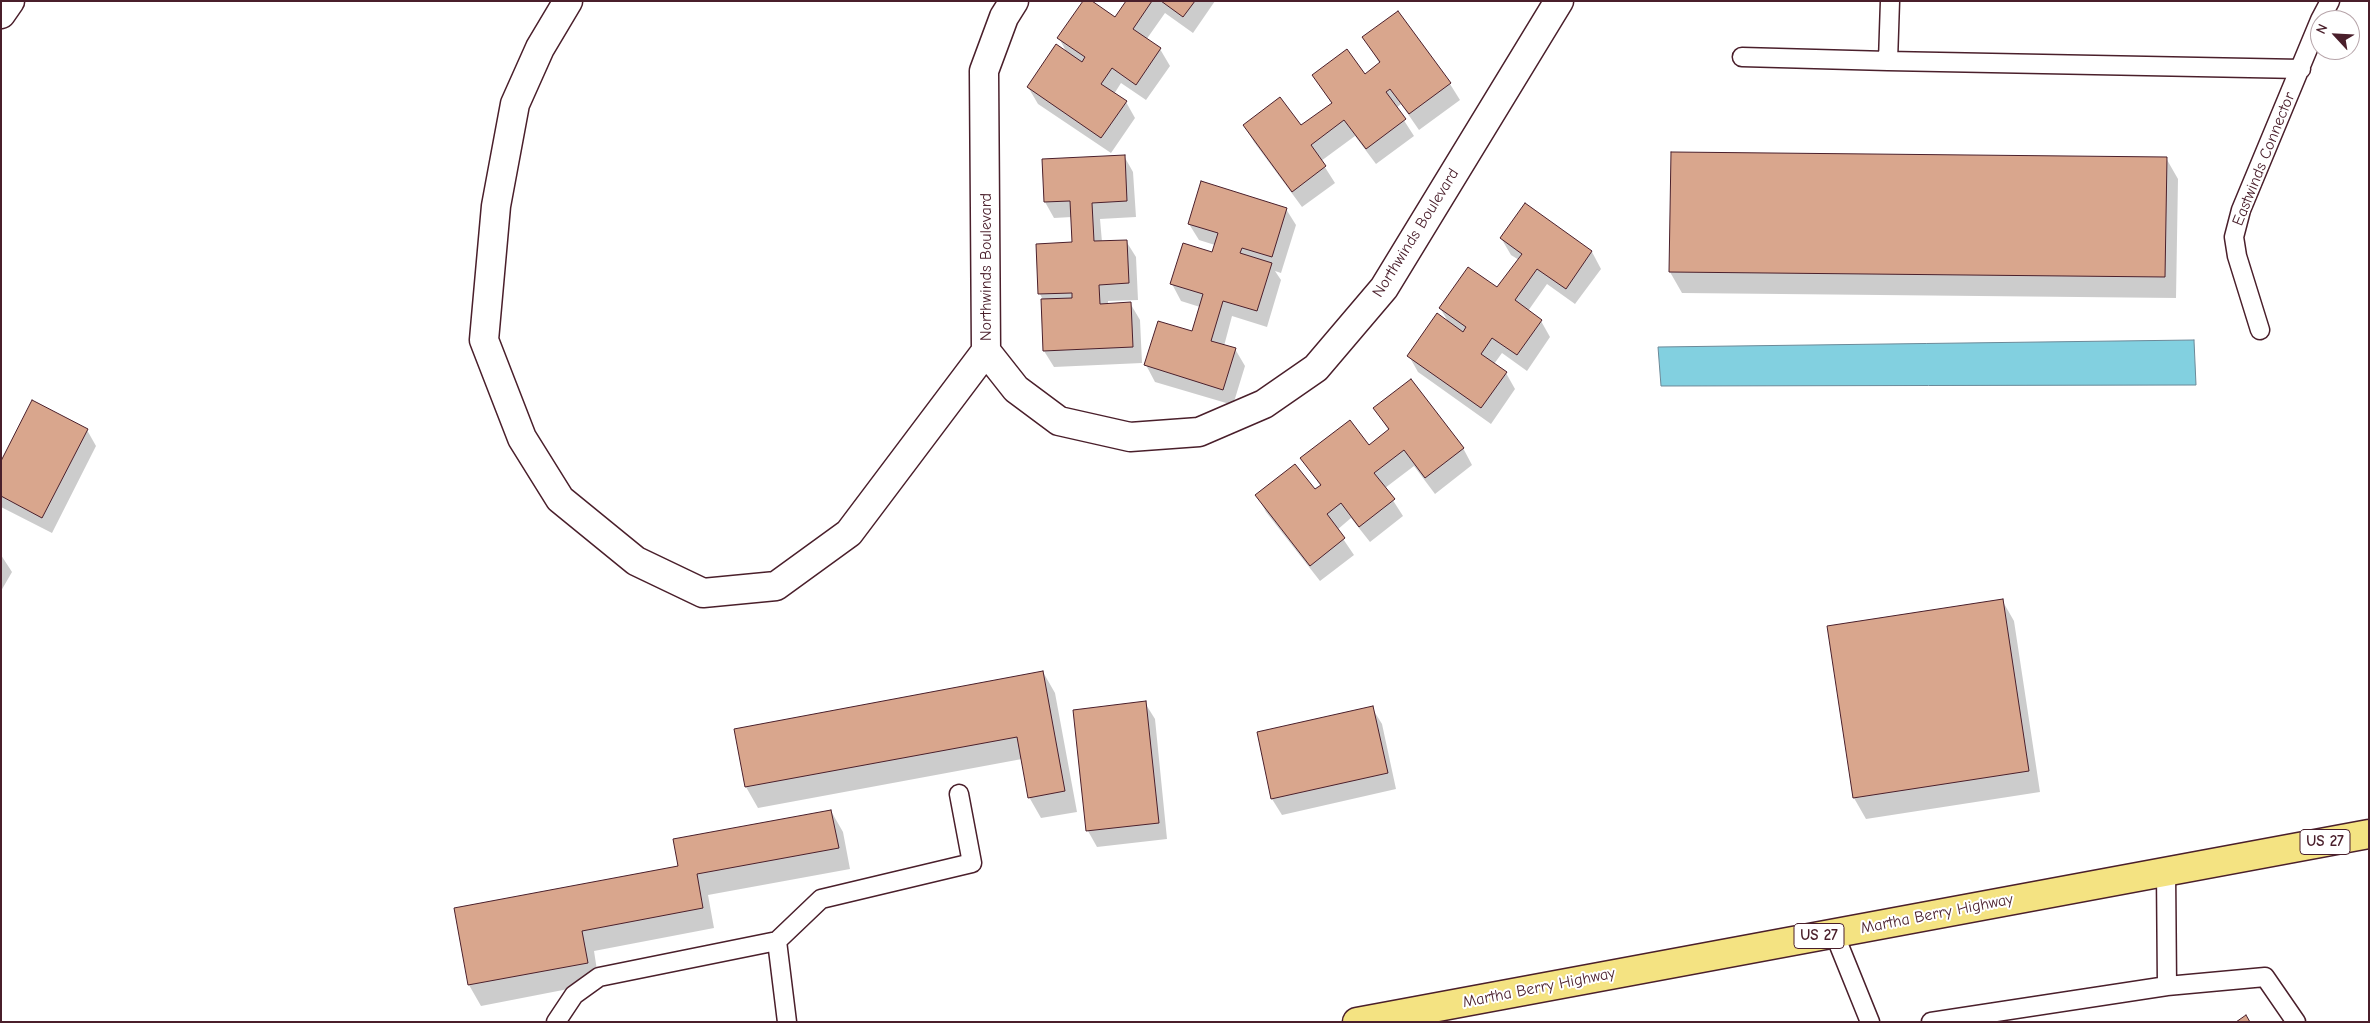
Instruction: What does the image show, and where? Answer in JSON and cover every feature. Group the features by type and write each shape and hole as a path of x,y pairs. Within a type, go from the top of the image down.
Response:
{"main road":[{"name":"Martha Berry Highway","path":"1357,1022 2369,834"}],"street":[{"path":"1,14 10,1"},
{"path":"568,1 540,48 516,104 496,206 484,340 522,438 560,499 636,561 703,593 776,586 849,533 986,350"},
{"name":"Northwinds Boulevard","path":"1014,1 1004,17 984,71 986,350 1016,389 1059,421 1130,437 1199,432 1264,404 1316,368 1384,288 1558,1"}],"lane":[{"path":"1888,61 1890,1"},
{"name":"Eastwinds Connector","path":"2260,330 2237,256 2234,237 2241,210 2310,46"},
{"path":"1742,57 2301,69"},
{"path":"556,1022 574,995 599,977 776,941 820,900 972,863 959,794"},
{"path":"2166,872 2167,986"},
{"path":"1834,933 1870,1022"},
{"path":"776,941 787,1022"},
{"path":"1931,1022 2167,986 2265,977 2296,1022"}],"water":[{"path":"2194,340 2196,385 1661,386 1658,347"}],"building":[{"path":"1083,1 1092,1 1115,17 1126,1 1152,1 1133,29 1161,48 1136,85 1112,68 1101,84 1127,101 1101,138 1027,87 1056,44 1082,62 1085,57 1057,38"},
{"path":"1161,1 1195,1 1183,17"},
{"path":"1398,11 1451,83 1409,114 1390,89 1386,92 1406,119 1366,149 1344,120 1311,145 1326,166 1292,192 1243,125 1280,97 1301,125 1332,103 1312,75 1347,49 1365,74 1380,62 1362,37"},
{"path":"1671,152 2167,157 2165,277 1669,272"},
{"path":"1125,155 1127,201 1092,203 1094,241 1127,240 1129,283 1099,285 1100,304 1131,302 1133,347 1043,351 1041,299 1072,298 1072,293 1038,294 1036,244 1072,242 1070,201 1044,202 1042,159"},
{"path":"1201,181 1287,208 1272,257 1242,248 1240,253 1272,263 1257,311 1223,301 1211,341 1236,348 1223,390 1144,365 1158,321 1192,331 1203,294 1170,284 1183,243 1212,252 1218,233 1188,224"},
{"path":"1525,203 1592,251 1566,289 1537,269 1515,300 1542,320 1517,355 1492,338 1481,354 1507,372 1481,408 1407,356 1437,313 1463,332 1466,327 1439,308 1468,267 1497,287 1522,254 1500,238"},
{"path":"1411,379 1464,448 1425,478 1404,450 1374,473 1395,499 1359,527 1341,503 1327,514 1345,538 1310,566 1255,495 1295,464 1315,489 1321,485 1300,458 1350,420 1369,445 1389,429 1373,408"},
{"path":"32,400 88,429 42,518 1,496 1,461"},
{"path":"2003,599 2029,771 1853,798 1827,626"},
{"path":"1043,671 1065,791 1028,798 1017,737 745,787 734,729"},
{"path":"1146,701 1159,823 1086,831 1073,710"},
{"path":"1373,706 1388,773 1271,799 1257,732"},
{"path":"831,810 839,848 697,874 703,908 582,931 588,963 468,985 454,908 678,866 673,839"},
{"path":"2246,1015 2250,1022 2236,1022"}]}
